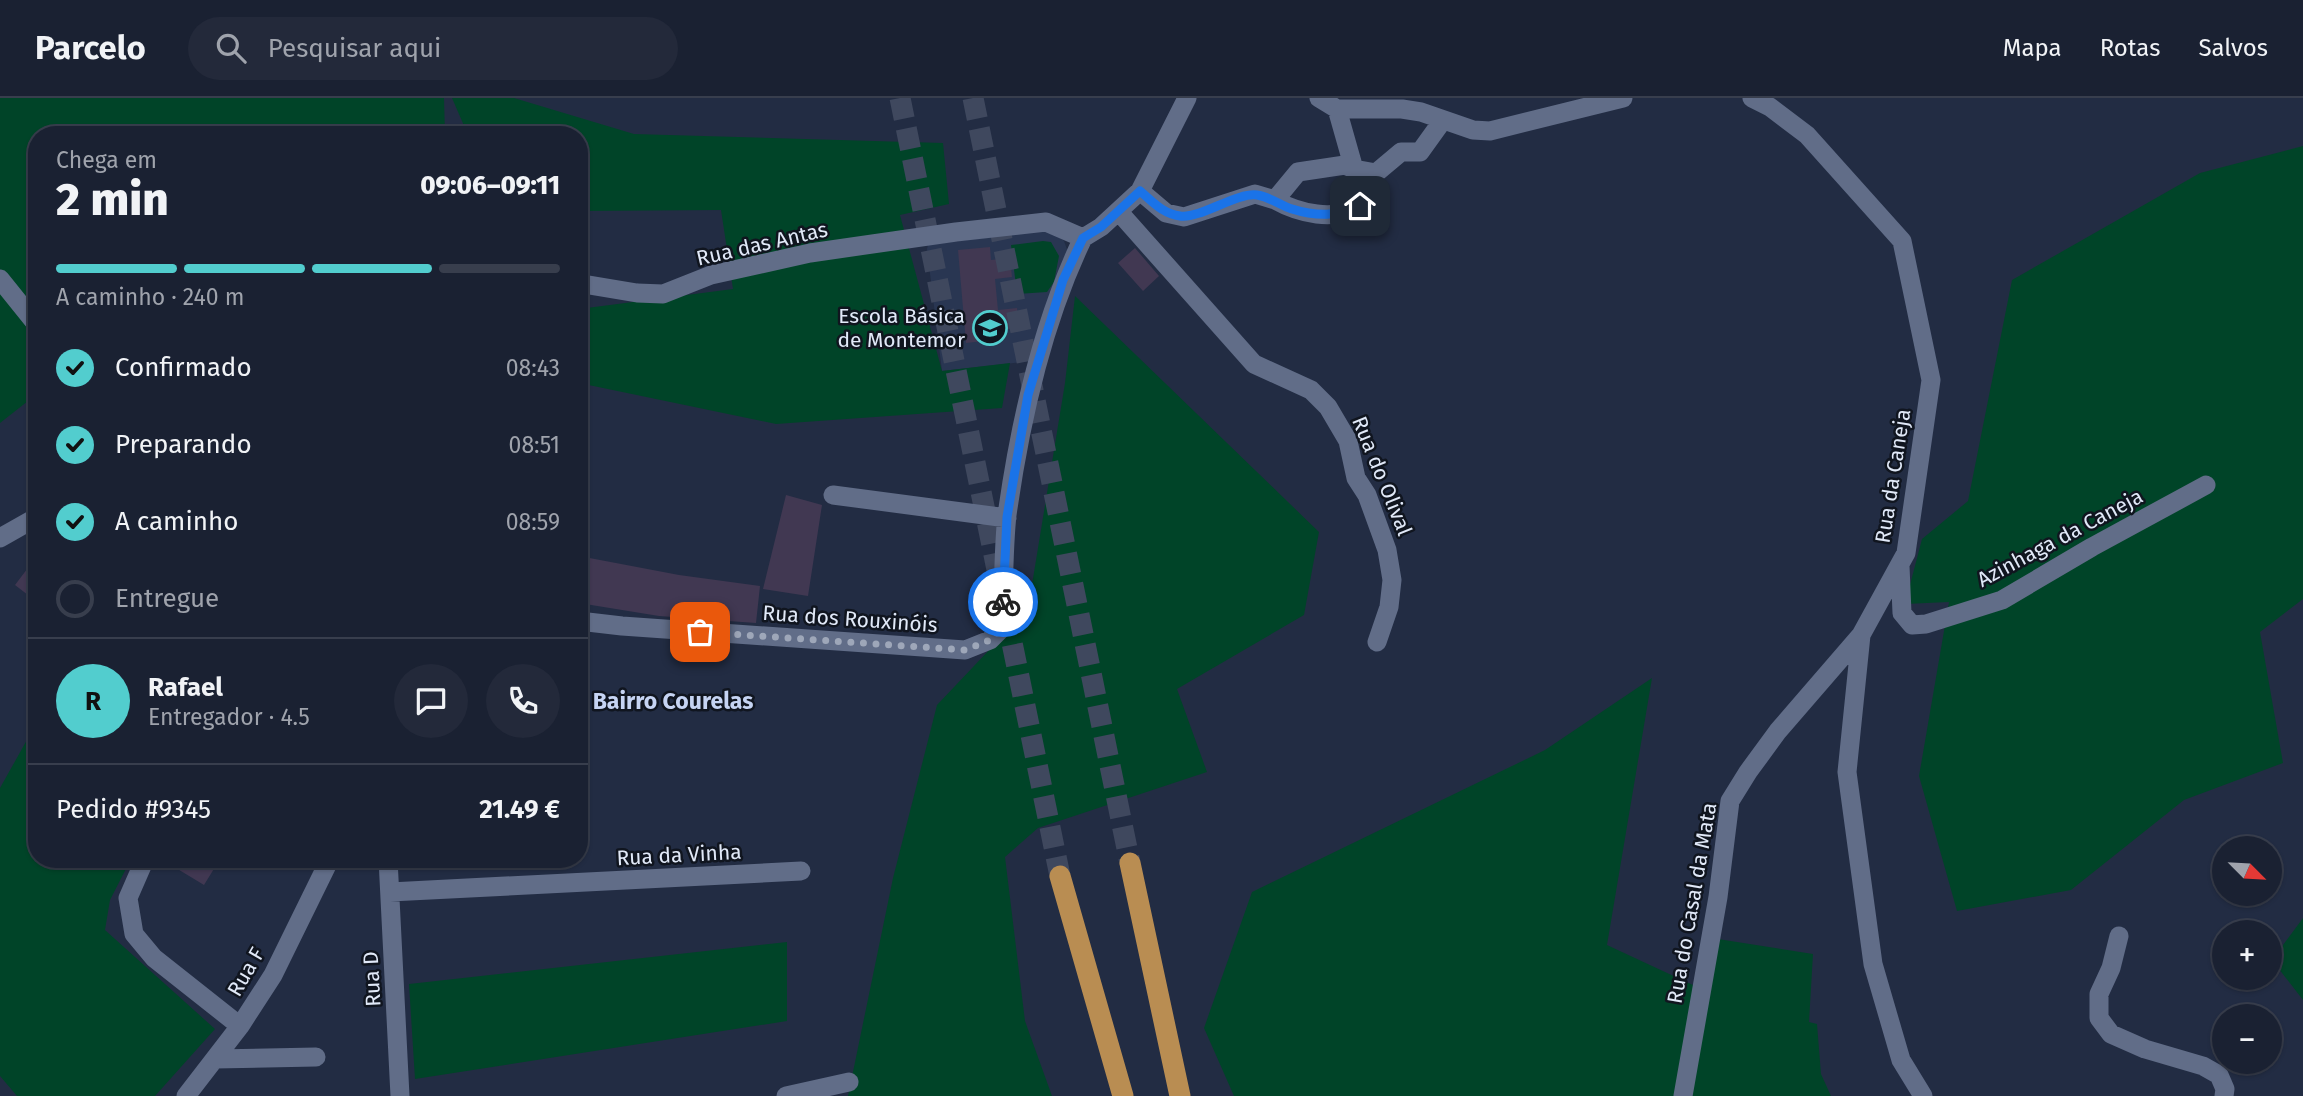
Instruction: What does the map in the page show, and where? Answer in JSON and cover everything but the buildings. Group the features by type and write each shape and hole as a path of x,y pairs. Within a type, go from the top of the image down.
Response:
{"highway":[{"path":"1130,863 1180,1096"},
{"path":"1060,876 1122,1096"},
{"path":"1113,1068 1116,1096"}],"street":[{"path":"833,495 1007,517 1028,395 1063,280 1083,238 1119,212 1140,191 1187,98"},
{"path":"1319,98 1337,109 1396,104 1473,130 1490,131 1623,98"},
{"name":"Rua da Caneja","path":"1763,101 1807,135 1902,241 1931,380 1906,552 1861,635 1847,772 1873,964 1901,1060 1923,1096"},
{"path":"1140,191 1166,213 1184,217 1255,194 1292,209 1340,215 1352,211 1360,206 1354,169 1337,109"},
{"path":"1275,200 1298,172 1345,165 1376,173 1401,152 1420,152 1443,120"},
{"name":"Rua do Olival","path":"1119,212 1254,364 1311,390 1328,407 1348,441 1356,478 1367,495 1387,550 1392,580 1389,607 1377,642"},
{"name":"Rua das Antas","path":"588,285 663,295 711,275 810,253 1046,222 1083,238"},
{"path":"0,279 28,315"},
{"name":"Azinhaga da Caneja","path":"1899,565 1902,613 1912,625 1926,624 2003,600 2092,547 2206,485"},
{"name":"Rua dos Rouxinóis","path":"588,622 965,650 990,640 1002,628 1007,517"},
{"path":"0,538 28,522"},
{"name":"Rua do Casal da Mata","path":"1683,1096 1718,897 1730,801 1778,731 1861,635"},
{"path":"141,868 128,898 134,934 154,958 240,1026"},
{"name":"Rua F","path":"186,1096 240,1026 273,975 326,868"},
{"name":"Rua D","path":"389,868 400,1096"},
{"name":"Rua da Vinha","path":"390,892 801,871"},
{"path":"2119,936 2111,968 2099,994 2099,1018 2111,1034 2145,1049 2203,1066 2219,1075 2225,1088 2224,1096"},
{"path":"215,1059 316,1058"},
{"path":"786,1096 849,1082"}],"shaded area":[{"name":"Escola Básica de Montemor","path":"1046,230 1058,234 1069,255 1032,361 942,371 928,245"}],"green space":[{"path":"0,98 444,98 445,126 28,126 28,401 0,423"},
{"path":"452,98 514,98 634,134 943,143 949,204 900,215 942,371 1010,363 1002,408 776,424 588,385 588,308 733,289 721,210 588,211 588,126 464,126"},
{"path":"2303,146 2303,599 2260,632 2283,763 2184,800 2071,890 1957,911 1919,776 1949,602 1905,604 1922,539 1968,501 2012,280 2200,173"},
{"path":"1051,242 1059,256 1054,282 1047,292 1017,294 1011,245"},
{"path":"1075,296 1319,532 1304,615 1177,689 1207,772 1038,828 1005,857 1025,1021 1052,1096 848,1096 893,878 937,705 1028,609 1065,383"},
{"path":"1652,678 1607,945 1708,992 1718,939 1813,954 1809,1022 1817,1024 1821,1074 1831,1096 1234,1096 1204,1028 1252,892 1545,750"},
{"path":"28,738 28,868 126,868 110,900 105,930 215,1029 155,1096 17,1096 0,1076 0,788"},
{"path":"2303,918 2303,1000 2282,973 2282,946"},
{"path":"787,942 787,1021 415,1079 409,984"}],"tunnel":[{"path":"900,98 1060,876"},
{"path":"973,98 1130,863"}],"way so far":[{"path":"700,632 965,650 990,640 1002,628 1003,602"}],"place":[{"name":"Escola Básica de Montemor","path":"990,328"}],"district":[{"name":"Bairro Courelas","path":"673,701"}],"route":[{"path":"1003,602 1007,517 1028,395 1063,280 1083,238 1101,227 1140,191 1166,213 1184,217 1255,194 1292,209 1323,214 1340,215 1360,206"}]}
